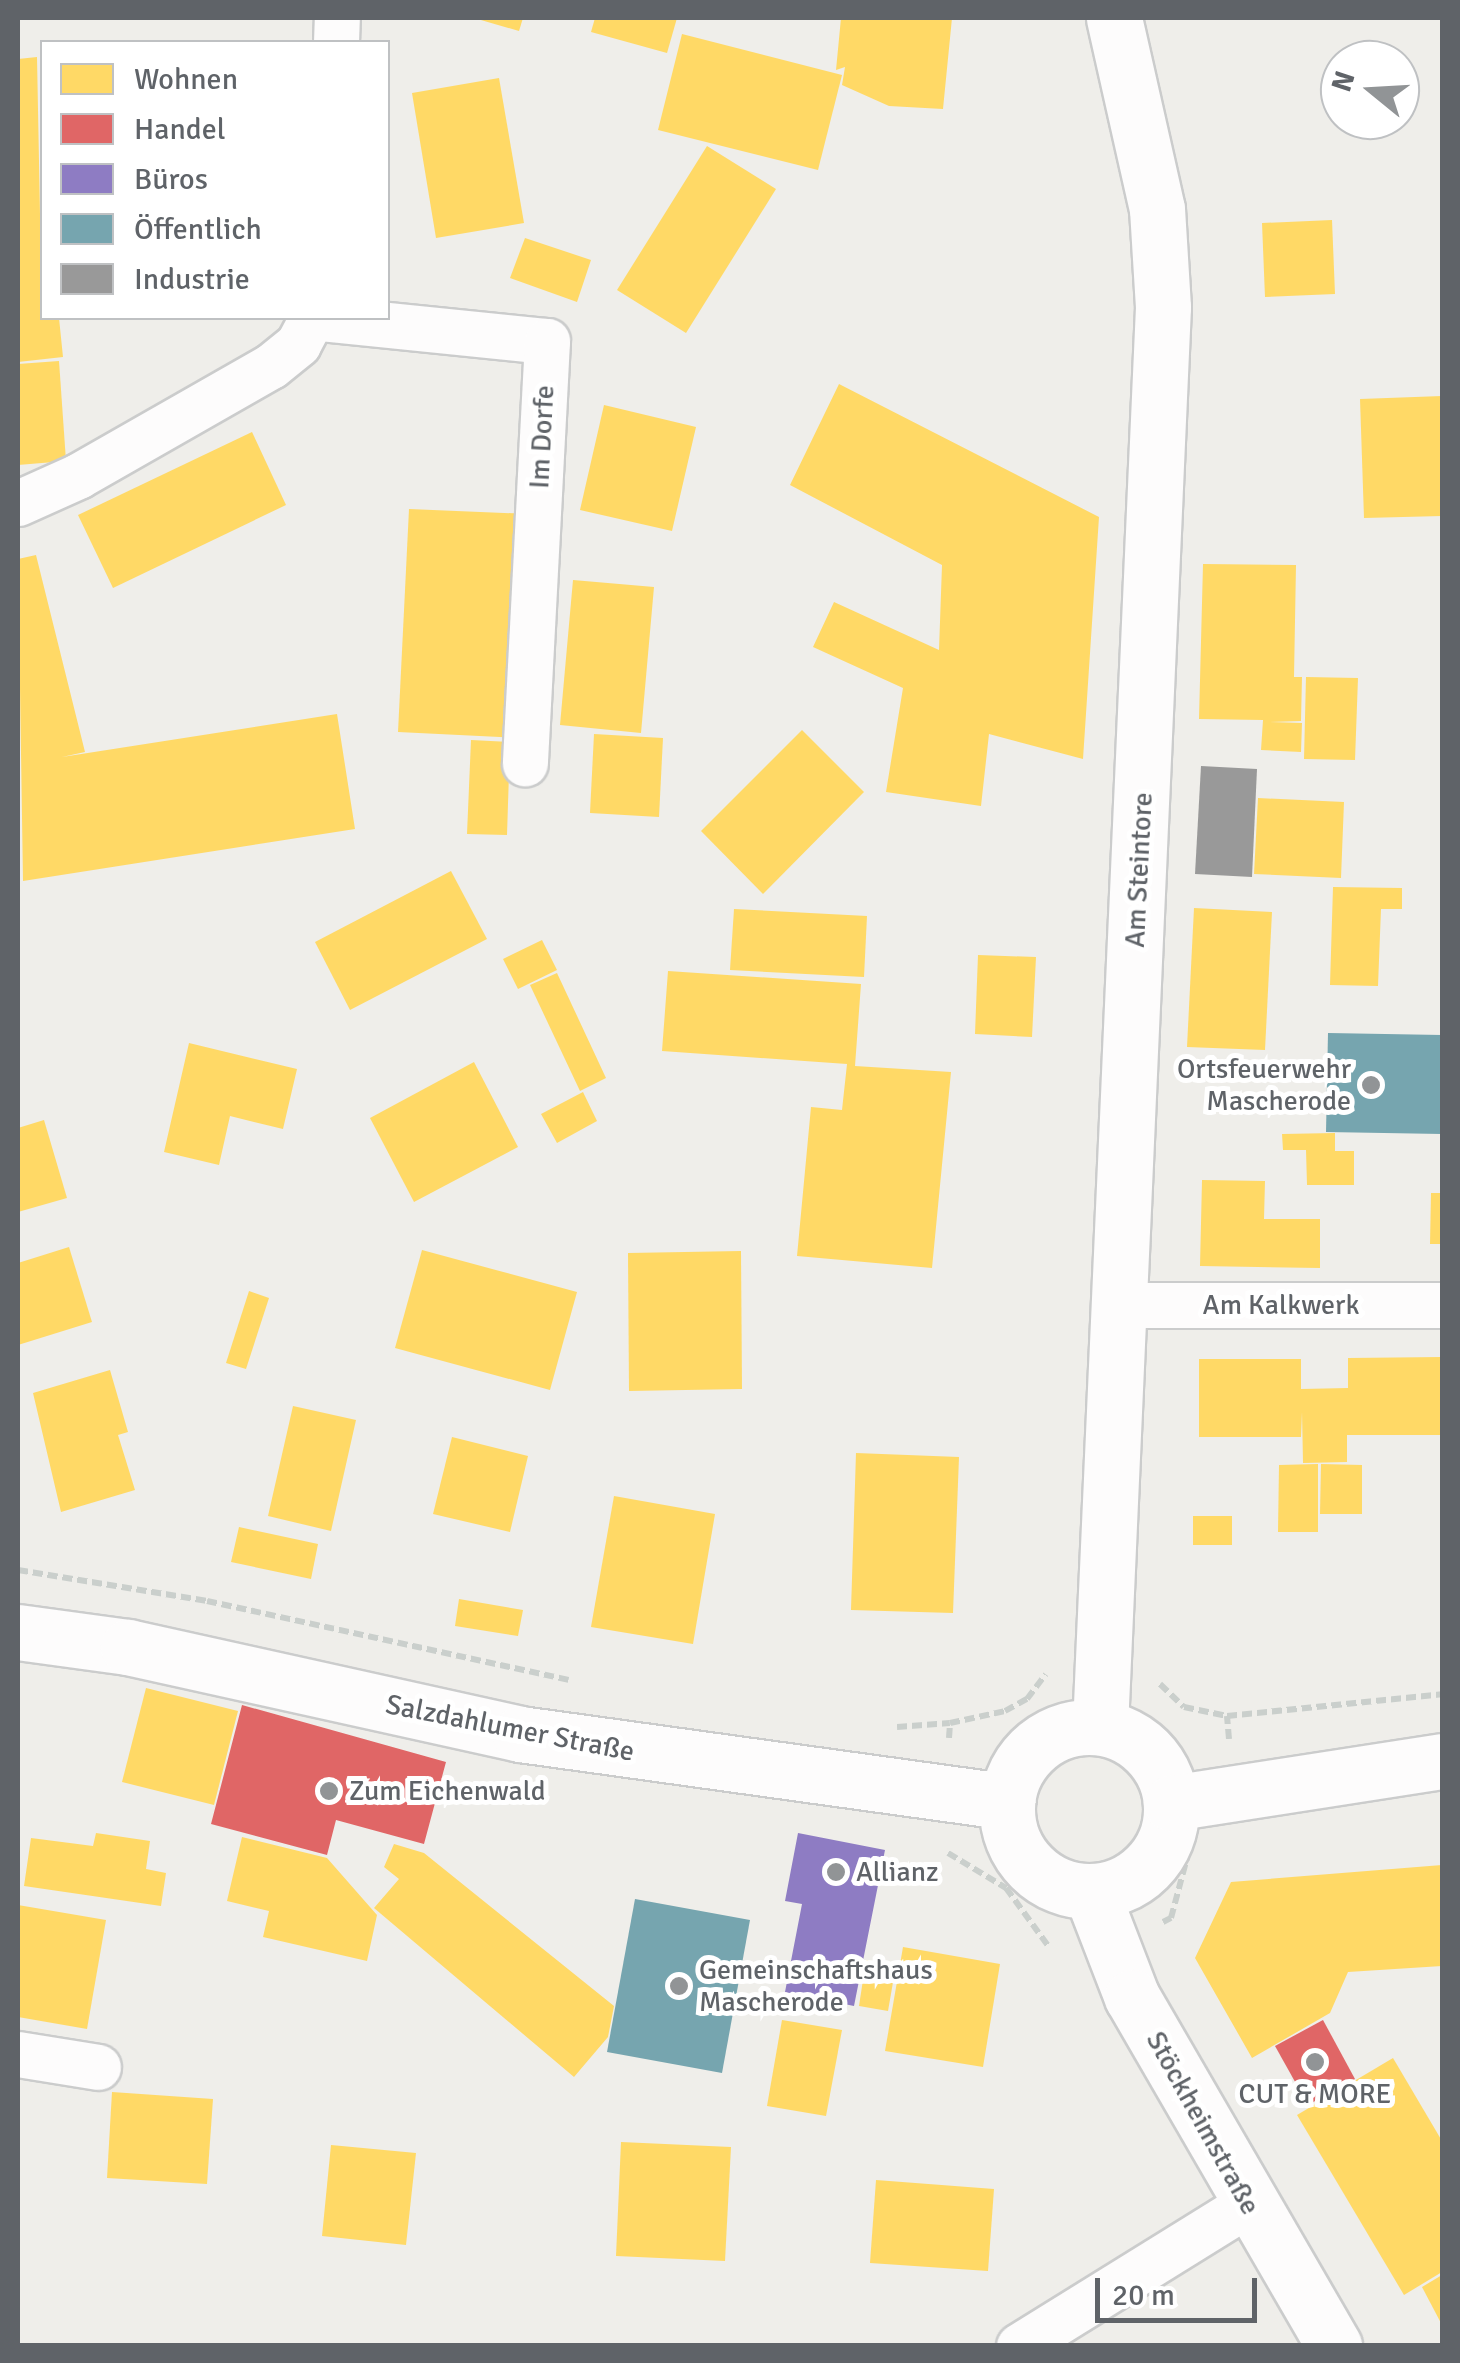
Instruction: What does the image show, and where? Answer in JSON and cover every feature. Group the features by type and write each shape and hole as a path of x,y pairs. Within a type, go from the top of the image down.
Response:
{"main road":[{"name":"Am Steintore","path":"1100,1727 1162,307 1158,208 1114,18"},
{"name":"Salzdahlumer Straße","path":"18,1632 128,1647 570,1742 1007,1802"},
{"path":"1078,1727 1100,1727 1149,1753 1167,1782 1172,1804 1158,1854 1118,1886 1092,1892 1040,1875 1020,1855 1007,1802 1012,1780 1037,1744 1078,1727"},
{"path":"1172,1804 1442,1761"},
{"name":"Stöckheimstraße","path":"1092,1892 1132,1996 1248,2204 1334,2346"}],"street":[{"name":"Im Dorfe","path":"18,503 78,476 270,366 298,344 314,320"},
{"name":"Im Dorfe","path":"335,320 547,341 525,763"},
{"name":"Am Kalkwerk","path":"1119,1305 1442,1305"},
{"path":"18,2054 98,2067"},
{"path":"1019,2346 1248,2204"}],"path":[{"path":"18,1570 207,1600 585,1684"},
{"path":"879,1726 950,1723"}],"building: Wohnen":[{"path":"474,18 523,18 519,31"},
{"path":"595,18 677,18 667,53 591,32"},
{"path":"841,18 952,18 943,109 889,106 842,85 845,67 836,70"},
{"path":"682,34 842,75 818,170 658,130"},
{"path":"37,57 40,320 59,320 63,357 18,362 18,59"},
{"path":"499,78 524,223 436,238 412,93"},
{"path":"707,146 776,189 686,333 617,290"},
{"path":"1332,220 1335,294 1265,297 1262,223"},
{"path":"525,238 591,260 577,302 510,278"},
{"path":"59,361 66,461 18,465 18,364"},
{"path":"839,384 1099,517 1083,759 989,734 981,806 886,792 903,688 813,647 834,602 939,650 942,565 790,485"},
{"path":"1442,396 1442,516 1364,518 1360,399"},
{"path":"604,405 696,427 672,531 580,510"},
{"path":"252,432 286,505 113,588 78,515"},
{"path":"409,509 530,514 519,738 398,732"},
{"path":"36,555 85,752 62,757 337,714 355,829 23,881 18,559"},
{"path":"1203,564 1296,565 1294,677 1302,677 1301,721 1268,722 1302,723 1301,752 1261,750 1263,720 1199,719"},
{"path":"573,580 654,587 641,733 560,725"},
{"path":"1306,677 1358,678 1355,760 1304,759"},
{"path":"802,730 864,792 763,894 701,831"},
{"path":"594,734 663,738 659,817 590,813"},
{"path":"471,740 510,742 507,835 467,834"},
{"path":"1258,798 1344,802 1341,878 1254,874"},
{"path":"451,871 487,939 350,1010 315,942"},
{"path":"1333,887 1402,888 1402,909 1381,909 1378,986 1330,985"},
{"path":"1194,908 1272,912 1265,1050 1187,1047"},
{"path":"734,909 867,916 864,977 730,970"},
{"path":"542,940 557,970 518,989 503,959"},
{"path":"978,955 1036,957 1032,1037 975,1034"},
{"path":"668,971 861,984 855,1066 951,1072 932,1268 797,1256 811,1107 842,1110 847,1064 662,1051"},
{"path":"557,973 606,1078 580,1091 530,985"},
{"path":"189,1043 297,1069 283,1129 230,1116 219,1165 164,1152"},
{"path":"474,1062 518,1147 414,1202 370,1118"},
{"path":"583,1092 597,1121 557,1143 541,1114"},
{"path":"44,1120 67,1198 18,1212 18,1128"},
{"path":"1335,1133 1335,1151 1354,1151 1354,1185 1307,1185 1306,1150 1283,1150 1282,1134"},
{"path":"1202,1180 1265,1181 1264,1219 1320,1219 1320,1268 1200,1266"},
{"path":"1431,1193 1442,1193 1442,1244 1430,1244"},
{"path":"69,1247 92,1322 18,1345 18,1263"},
{"path":"422,1250 577,1292 550,1390 395,1348"},
{"path":"741,1251 742,1389 629,1391 628,1253"},
{"path":"249,1291 269,1298 246,1369 226,1363"},
{"path":"1442,1357 1442,1435 1347,1435 1347,1462 1303,1463 1302,1412 1301,1437 1199,1437 1199,1359 1301,1359 1301,1389 1348,1388 1348,1358"},
{"path":"110,1370 128,1432 118,1435 135,1490 61,1512 33,1393"},
{"path":"293,1406 356,1420 331,1531 268,1516"},
{"path":"452,1437 528,1456 510,1532 433,1514"},
{"path":"856,1453 959,1457 953,1613 851,1610"},
{"path":"1318,1464 1318,1532 1278,1532 1279,1465"},
{"path":"1321,1464 1362,1465 1362,1514 1320,1514"},
{"path":"614,1496 715,1514 693,1644 591,1627"},
{"path":"1193,1516 1232,1516 1232,1545 1193,1545"},
{"path":"239,1527 318,1544 311,1579 231,1562"},
{"path":"459,1599 523,1610 518,1636 455,1626"},
{"path":"146,1688 238,1711 214,1805 122,1782"},
{"path":"96,1833 150,1841 146,1869 166,1873 161,1906 24,1886 31,1838 93,1846"},
{"path":"242,1837 327,1858 377,1915 367,1961 263,1937 269,1911 227,1901"},
{"path":"394,1844 424,1853 614,2006 608,2037 574,2077 374,1908 399,1879 384,1867"},
{"path":"1442,1865 1442,1966 1348,1972 1330,2013 1252,2058 1195,1958 1231,1882"},
{"path":"18,1905 106,1920 87,2029 18,2017"},
{"path":"903,1947 1000,1964 983,2067 885,2051"},
{"path":"866,1960 896,1965 888,2011 859,2006"},
{"path":"782,2020 842,2030 826,2116 767,2106"},
{"path":"1393,2058 1442,2141 1442,2272 1404,2295 1297,2115"},
{"path":"112,2092 213,2099 207,2184 107,2178"},
{"path":"621,2142 731,2147 725,2261 616,2256"},
{"path":"331,2145 416,2153 406,2245 322,2236"},
{"path":"876,2180 994,2189 988,2271 870,2263"},
{"path":"1442,2275 1442,2325 1422,2287"}],"building: Handel":[{"name":"Zum Eichenwald","path":"242,1705 446,1762 424,1844 336,1820 327,1855 211,1824"},
{"name":"CUT & MORE","path":"1323,2020 1355,2079 1308,2105 1275,2046"}],"building: Büros":[{"path":"798,1833 885,1850 854,2006 785,1992 802,1904 785,1901"}],"building: Öffentlich":[{"path":"1328,1033 1442,1035 1442,1134 1326,1132"},
{"name":"Gemeinschaftshaus Mascherode","path":"635,1899 750,1920 722,2073 607,2052"}],"building: Industrie":[{"path":"1201,766 1257,769 1252,877 1195,874"}],"place":[{"name":"Ortsfeuerwehr Mascherode","path":"1371,1085"},
{"name":"Zum Eichenwald","path":"329,1791"},
{"name":"Allianz","path":"836,1872"},
{"name":"Gemeinschaftshaus Mascherode","path":"679,1986"},
{"name":"CUT & MORE","path":"1315,2062"}]}
